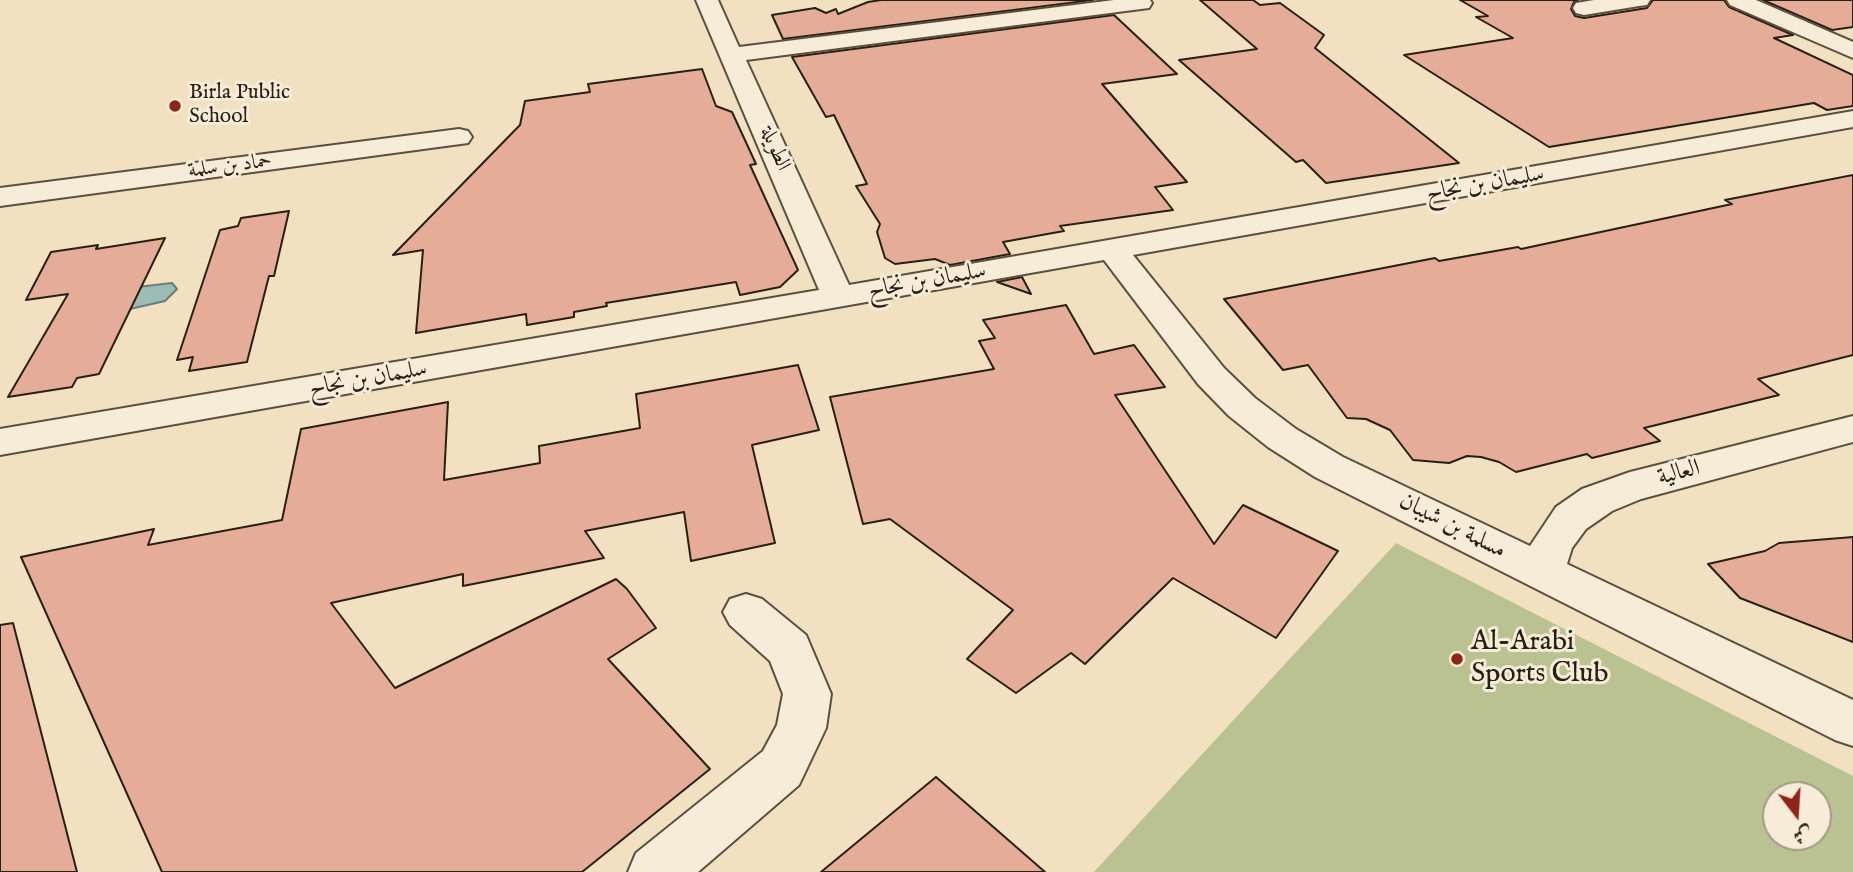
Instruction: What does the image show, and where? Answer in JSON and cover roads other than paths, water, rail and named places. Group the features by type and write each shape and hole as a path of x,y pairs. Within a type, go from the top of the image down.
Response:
{"street":[{"name":"الطويلة","path":"707,0 839,298"},
{"path":"1584,8 1639,0"},
{"path":"1738,0 1853,51"},
{"path":"732,55 1141,3"},
{"name":"سليمان بن نجاح","path":"0,442 839,298 1853,119"},
{"name":"حماد بن سلمة","path":"0,197 459,137"},
{"name":"مسلمة بن شيبان","path":"1112,250 1211,376 1242,407 1282,438 1329,467 1853,724"},
{"name":"العالية","path":"1542,572 1552,543 1571,518 1597,500 1630,487 1853,429"},
{"path":"656,872 781,768 801,728 807,694 789,649 746,611"}],"water":[{"path":"172,283 177,289 165,301 130,309 137,287"}],"place":[{"name":"Birla Public School","path":"175,106"},
{"name":"Al-Arabi Sports Club","path":"1457,659"}]}
